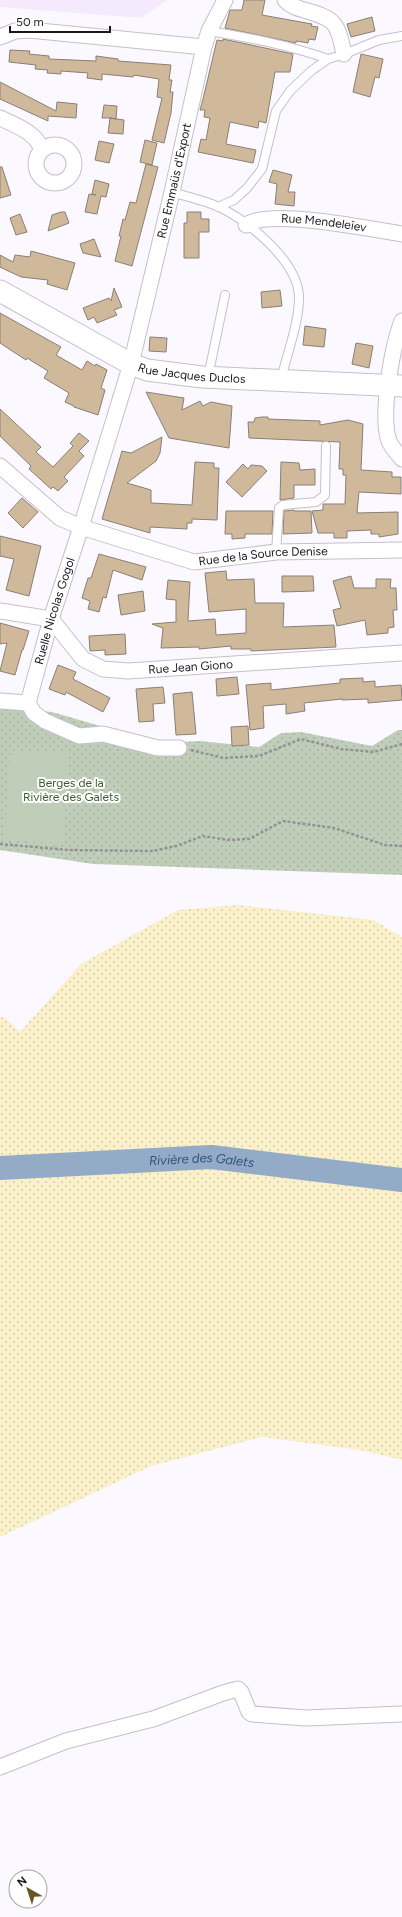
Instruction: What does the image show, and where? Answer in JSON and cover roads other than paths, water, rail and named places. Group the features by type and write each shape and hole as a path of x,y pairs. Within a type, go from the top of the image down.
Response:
{"street":[{"name":"Rue Emmaüs d'Export","path":"131,364 172,192 204,48 209,31 225,0"},
{"path":"285,0 290,5 326,16 332,20 337,29 344,54"},
{"path":"0,38 15,31 28,30 204,48"},
{"path":"0,118 26,131 40,143 42,150"},
{"name":"Rue Mendeleïev","path":"246,225 252,220 267,218 287,219 339,223 402,234"},
{"name":"Rue Jacques Duclos","path":"0,292 131,364 147,370 208,378 395,385"},
{"path":"402,321 396,337 395,385 386,429 390,442 402,459"},
{"name":"Ruelle Nicolas Gogol","path":"28,703 50,619 81,527 131,364"},
{"name":"Rue de la Source Denise","path":"0,466 60,518 81,527 194,562 276,552 402,550"},
{"path":"0,611 50,619"},
{"name":"Rue Jean Giono","path":"50,619 83,659 103,668 128,671 402,653"},
{"path":"0,701 28,703 34,713 45,721 79,736 103,734 158,748 179,748"},
{"path":"0,1767 66,1741 153,1719 223,1693 238,1689 252,1714 306,1718 402,1714"}],"lane":[{"path":"209,31 269,41 300,49 328,59"},
{"path":"218,207 238,196 247,188 262,169 276,111 290,91 311,70 328,59 379,40 402,36"},
{"path":"172,192 218,207 246,225 280,253 294,276 299,296 296,318 281,380"},
{"path":"208,378 225,294"},
{"path":"276,552 279,508 283,505 316,502 325,495 326,446"}],"waterway":[{"name":"Rivière des Galets","path":"0,1168 211,1157 402,1180"}],"park label":[{"name":"Berges de la Rivière des Galets","path":"71,790"}]}
